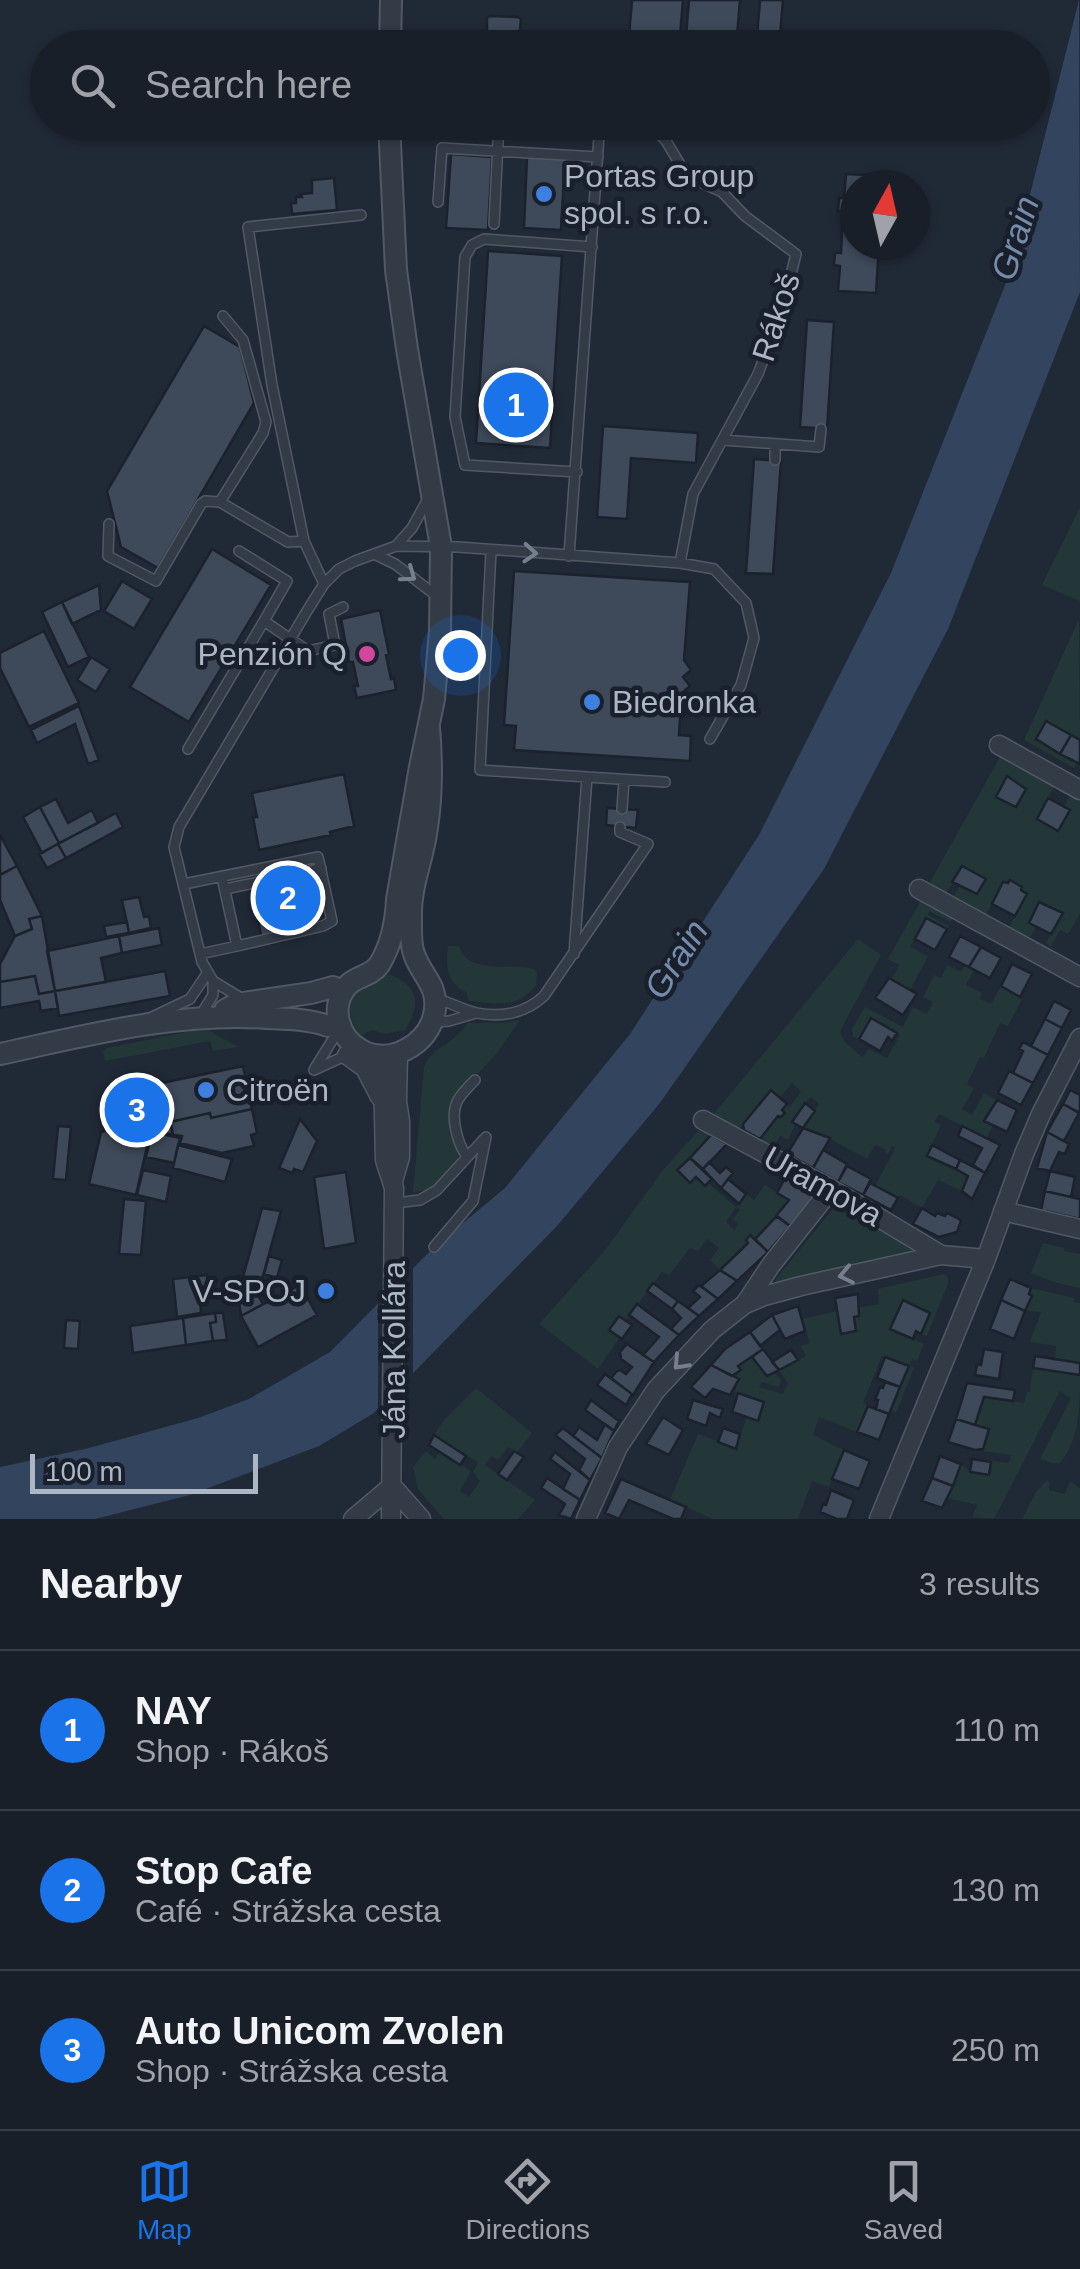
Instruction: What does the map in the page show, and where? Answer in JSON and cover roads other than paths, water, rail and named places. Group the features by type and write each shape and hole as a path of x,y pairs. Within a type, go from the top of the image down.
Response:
{"street":[{"path":"390,30 391,0"},
{"path":"390,140 396,270 441,548 438,657 404,906 402,947 406,970"},
{"path":"999,746 1080,790"},
{"path":"919,888 1080,977"},
{"path":"343,1036 338,1001 342,992 356,978 372,972 373,962 404,906"},
{"path":"243,1009 288,1008 343,1036 403,1047 421,1039 432,1022 428,976 412,948 404,906"},
{"path":"0,1054 132,1027 204,1018 333,988 349,970 373,962 400,966 430,998"},
{"path":"333,988 343,1036"},
{"path":"403,1047 417,1028 430,998"},
{"name":"Jána Kollára","path":"343,1036 380,1064 383,1075 385,1160 393,1181 395,1203 391,1519"},
{"path":"879,1519 1041,1114 1080,1038"},
{"name":"Jána Kollára","path":"393,1181 400,1157 397,1102 403,1047"},
{"name":"Uramova","path":"703,1120 941,1255"},
{"path":"586,1519 618,1447 656,1390 712,1330 745,1304 830,1189"},
{"path":"1003,1211 1080,1229"},
{"path":"745,1304 789,1289 941,1255 986,1259"},
{"path":"353,1519 392,1486 421,1519"}],"lane":[{"path":"494,224 498,140"},
{"path":"569,556 599,140"},
{"name":"Rákoš","path":"665,140 688,176 722,192 745,216 796,254 758,374 693,494 680,563"},
{"path":"438,202 442,148 598,158"},
{"path":"324,584 304,540 272,385 248,227 360,215"},
{"path":"576,472 465,465 455,417 466,257 472,244 484,239 592,247"},
{"path":"220,502 266,422 244,340 223,316"},
{"path":"723,440 819,447 821,429"},
{"path":"775,444 775,460"},
{"path":"396,546 418,520 432,490"},
{"path":"110,524 108,556 156,580 205,501 220,502 288,542 304,540"},
{"path":"243,1009 211,976 200,954 174,847 179,826 324,584 339,569 396,546 680,563 714,570 746,603 754,638 741,685 710,739"},
{"path":"491,550 480,770 665,782"},
{"path":"188,749 287,581 239,551"},
{"path":"374,554 395,564 442,600"},
{"path":"264,622 308,651 334,645 330,614 343,607"},
{"path":"574,954 587,777"},
{"path":"622,809 624,780"},
{"path":"430,998 476,1013 512,1014 536,1003 552,986 648,844 620,832 620,827"},
{"path":"184,884 318,857 321,868 332,921 200,954"},
{"path":"304,872 321,868"},
{"path":"222,877 236,946"},
{"path":"225,889 279,878"},
{"path":"204,1018 214,995 211,976"},
{"path":"132,1027 190,998 211,976"},
{"path":"432,1022 476,1013"},
{"path":"468,1157 462,1150 455,1113 459,1099 475,1080"},
{"path":"395,1203 420,1200 437,1190 486,1137 472,1201 434,1247"}],"water":[{"path":"1079,0 1080,292 948,629 824,869 660,1103 557,1226 374,1413 319,1446 190,1495 95,1519 0,1519 0,1467 198,1418 249,1399 330,1352 434,1247 505,1188 630,1034 759,835 891,573 1011,270 1044,140 1050,140 1050,115"}],"place":[{"name":"Portas Group spol. s r.o.","path":"544,194"},
{"name":"NAY","path":"516,405"},
{"name":"Penzión Q","path":"367,654"},
{"name":"Biedronka","path":"592,702"},
{"name":"Stop Cafe","path":"288,898"},
{"name":"Citroën","path":"206,1090"},
{"name":"Auto Unicom Zvolen","path":"137,1110"},
{"name":"V-SPOJ","path":"326,1291"}],"water label":[{"name":"Grain","path":"1015,238"},
{"name":"Grain","path":"676,959"}]}
